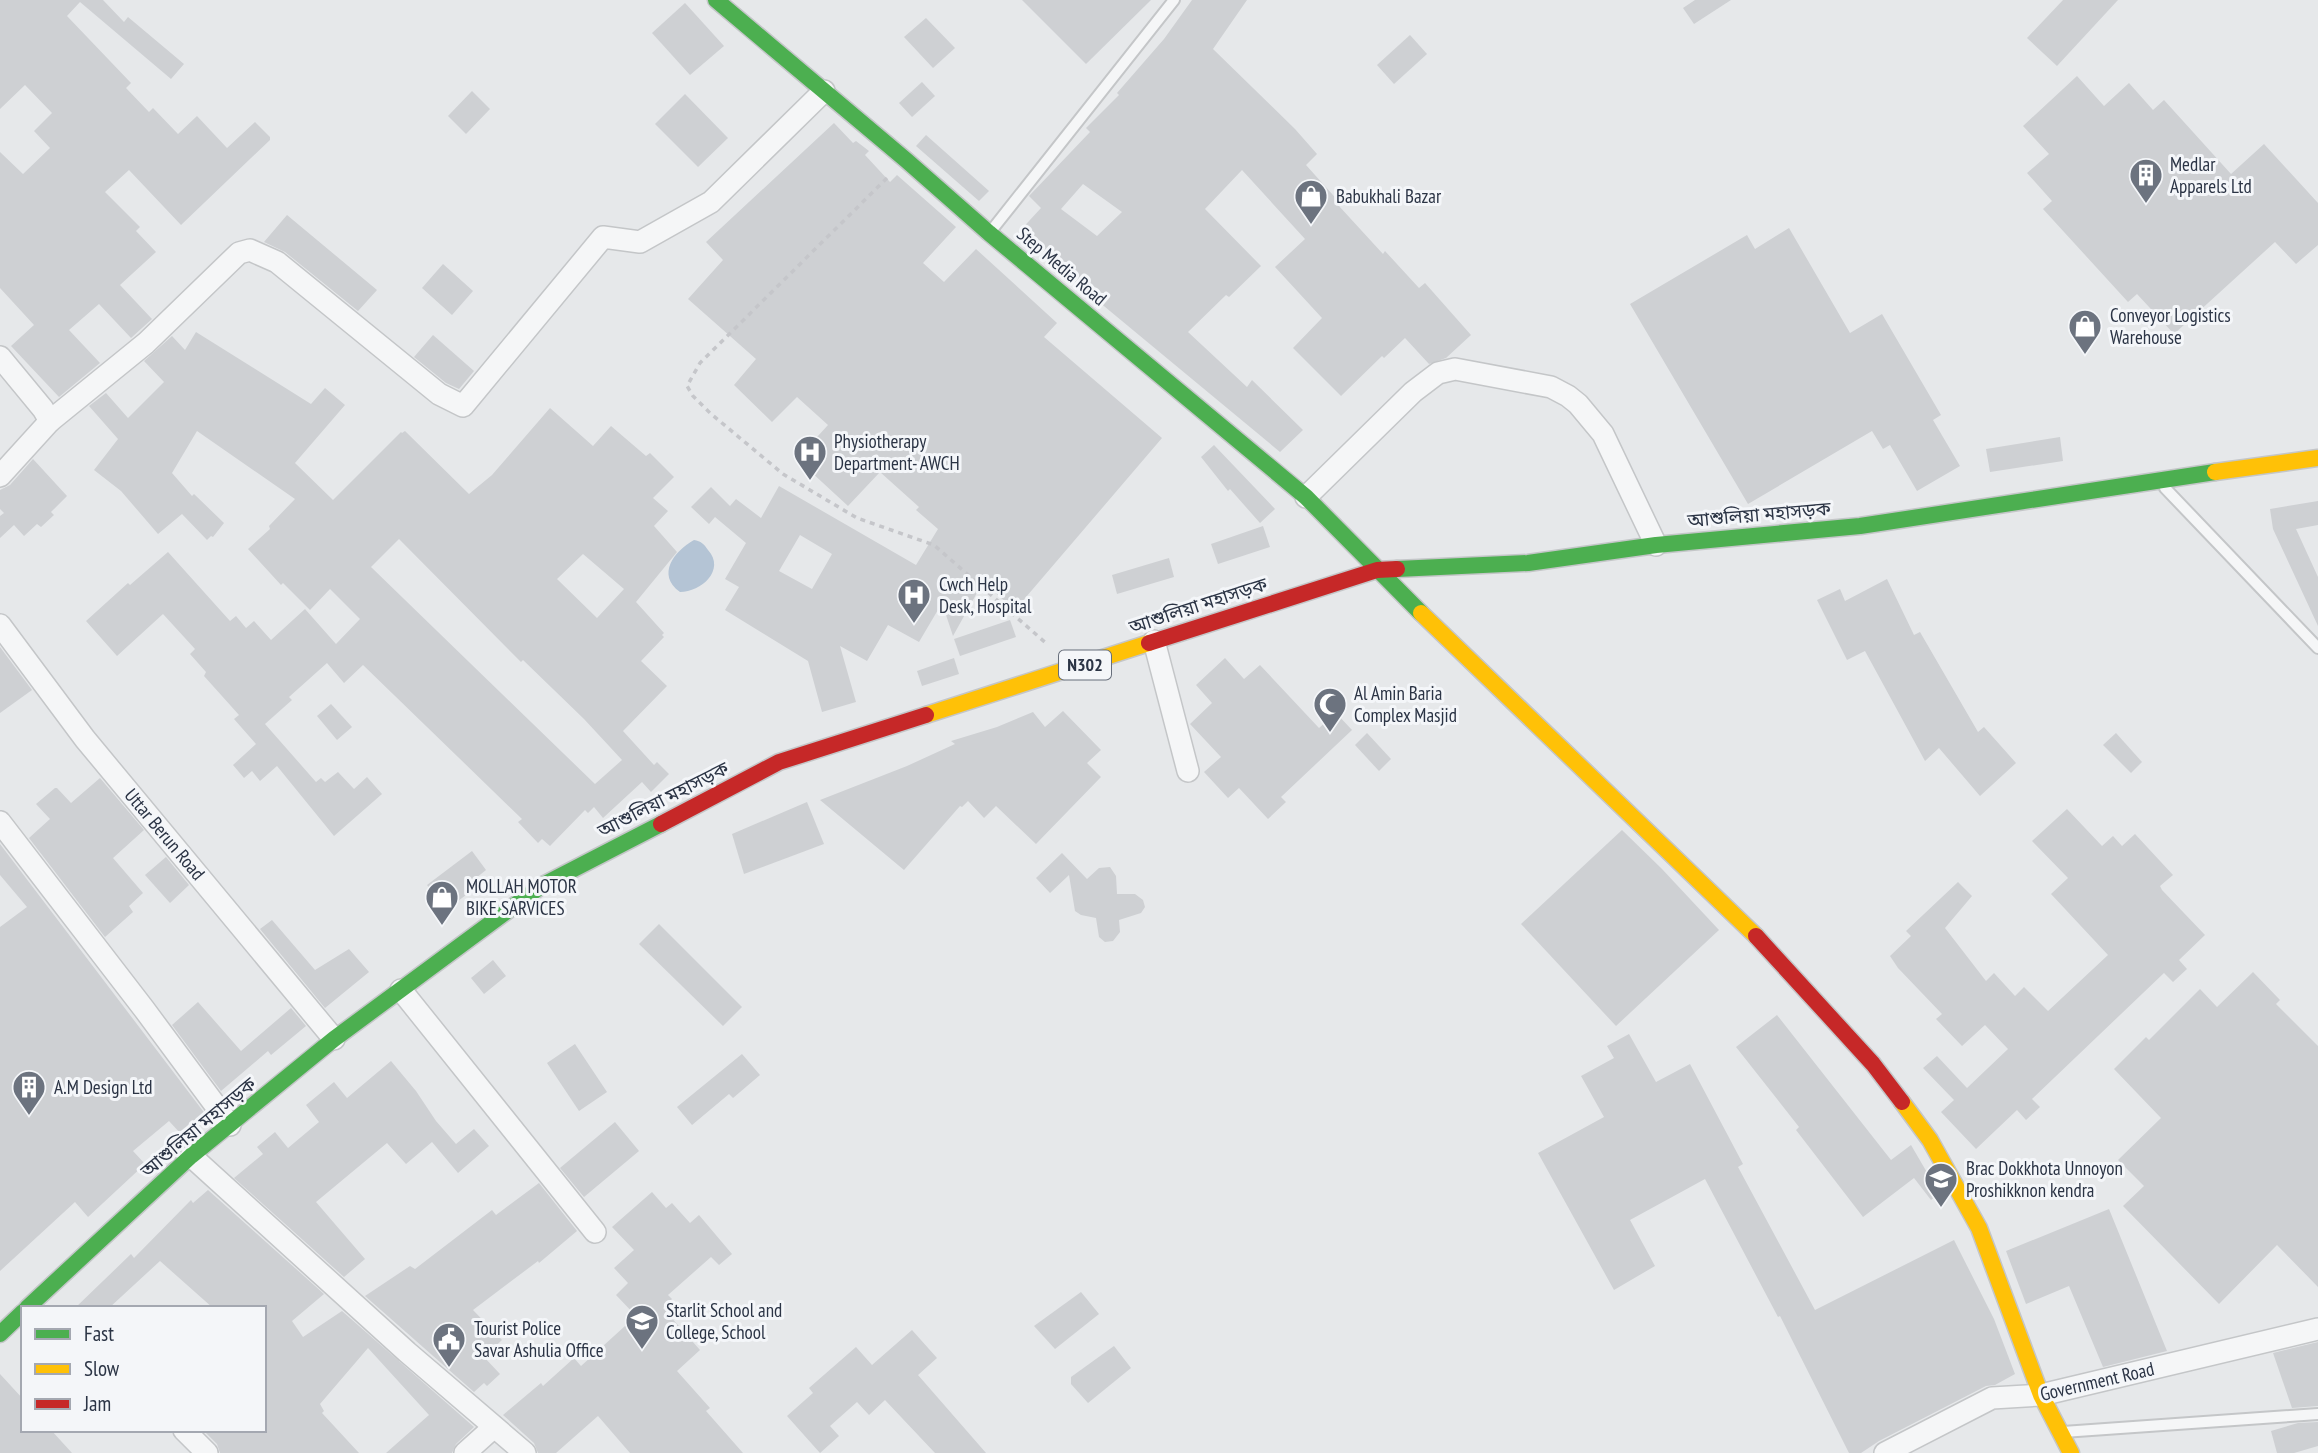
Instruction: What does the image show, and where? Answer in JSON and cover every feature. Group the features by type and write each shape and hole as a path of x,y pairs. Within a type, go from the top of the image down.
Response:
{"main road":[{"name":"Step Media Road","path":"716,0 989,233 1306,497 1377,570 1746,925 1873,1064 1930,1140 1979,1228 2041,1395 2071,1453"},
{"name":"আশুলিয়া মহাসড়ক","path":"42,1303 191,1156 334,1039 541,886 779,762 1377,570 1528,563 1656,545 1860,526 2318,458"},
{"path":"0,1334 21,1314"}],"street":[{"path":"0,476 50,421 146,343 239,253 250,250 277,262 439,394 463,406 603,237 640,242 711,202 824,91"},
{"path":"0,357 50,421"},
{"path":"1306,497 1413,392 1438,373 1455,369 1551,387 1578,404 1603,434 1656,545"},
{"name":"Uttar Berun Road","path":"0,625 85,739 334,1039"},
{"path":"1154,641 1188,771"},
{"path":"0,822 230,1125"},
{"path":"401,990 595,1232"},
{"path":"191,1156 407,1352 525,1453"},
{"name":"Government Road","path":"1885,1453 1992,1398 2041,1395 2318,1329"},
{"path":"465,1453 494,1427"},
{"path":"186,1432 206,1453"}],"lane":[{"path":"989,233 1174,0"},
{"path":"2157,480 2318,648"},
{"path":"2060,1433 2318,1414"}],"path":[{"path":"906,160 700,363 687,386 710,413 783,474 858,519 934,545 1074,669"}],"water":[{"path":"694,540 704,544 713,558 713,572 703,584 680,592 669,578 670,564 680,550"}],"building":[{"path":"0,0 103,0 124,22 128,17 184,64 171,79 80,2 67,16 131,83 126,88 149,112 153,108 178,134 197,116 227,148 255,122 270,137 270,140 181,225 129,170 105,192 140,227 136,231 156,252 120,285 152,319 131,338 99,304 69,330 100,363 59,397 11,346 34,325 0,288 0,152 23,174 50,148 34,131 52,113 25,85 0,109"},
{"path":"1022,0 1151,0 1086,64"},
{"path":"1192,0 1247,0 1213,49 1317,154 1306,165 1341,204 1339,206 1419,288 1425,283 1471,335 1446,358 1429,364 1405,338 1384,358 1382,356 1341,396 1293,348 1322,318 1275,267 1305,239 1242,170 1205,209 1261,266 1188,332 1247,387 1252,380 1303,430 1280,452 1017,234 1041,208 1029,196 1090,132 1086,128 1119,95 1117,93 1164,39","holes":["1083,184 1122,212 1097,236 1061,209"]},
{"path":"1695,0 1731,0 1694,24 1683,8"},
{"path":"2063,0 2118,0 2057,66 2027,38"},
{"path":"685,3 724,46 690,75 652,33"},
{"path":"926,18 955,48 933,68 904,37"},
{"path":"1410,35 1427,54 1394,84 1377,65"},
{"name":"Medlar Apparels Ltd","path":"2077,76 2104,106 2129,83 2153,110 2164,100 2231,174 2264,144 2318,203 2318,245 2296,264 2275,242 2174,334 2137,294 2128,302 2043,209 2052,201 2027,173 2049,154 2023,126"},
{"path":"922,82 935,96 912,117 899,103"},
{"path":"472,91 490,109 466,134 448,116"},
{"path":"685,94 728,138 698,167 655,124"},
{"path":"834,123 853,143 856,141 869,151 865,155 890,182 897,175 956,227 923,263 944,282 976,249 1057,323 1044,337 1162,438 1015,610 983,582 953,636 942,603 919,642 888,625 867,661 840,646 856,702 822,712 808,661 725,610 739,587 725,579 746,543 715,517 709,524 691,507 711,487 730,506 736,499 761,518 779,486 916,565 938,529 916,510 919,507 880,472 848,506 797,459 828,425 797,397 772,422 734,385 756,359 688,299 723,260 706,242","holes":["800,535 832,554 812,589 779,571"]},
{"path":"926,135 989,191 979,201 916,146"},
{"path":"287,215 377,290 358,311 285,252 264,242"},
{"path":"1789,228 1850,333 1882,314 1941,415 1933,420 1960,466 1917,491 1890,445 1883,449 1872,431 1748,504 1630,304 1747,235 1755,249"},
{"path":"443,264 473,291 452,315 422,288"},
{"path":"196,332 311,404 325,388 345,405 295,463 333,500 405,431 469,494 492,475 550,408 593,446 611,426 646,456 650,453 674,477 653,498 668,511 654,526 677,552 636,602 664,633 664,637 641,661 667,686 623,731 654,765 657,762 669,774 651,792 642,782 603,818 594,807 588,813 585,810 550,846 542,839 538,843 518,822 522,819 363,665 344,683 327,663 289,697 292,700 265,724 316,782 321,778 325,782 338,772 354,789 367,777 382,794 334,836 277,766 260,781 252,771 244,778 233,765 256,744 234,719 239,715 204,676 206,672 190,654 195,649 163,614 117,656 86,621 168,552 230,621 236,616 246,628 254,621 271,640 305,609 336,644 360,619 330,589 310,610 283,583 281,585 248,549 270,529 269,526 295,499 197,431 172,473 192,496 194,494 224,523 213,537 207,540 182,514 158,534 121,491 94,470 118,439 89,406 106,393 128,418 164,382 144,361 172,336 185,350","holes":["399,539 521,662 523,660 584,719 622,760 595,784 371,567","583,554 624,589 597,618 557,579"]},
{"path":"433,335 474,371 459,389 446,383 414,357"},
{"path":"2060,437 2063,461 1990,472 1986,449"},
{"path":"1214,445 1275,509 1260,523 1230,489 1228,491 1201,457"},
{"path":"33,459 67,496 51,512 54,515 41,527 37,524 24,536 14,525 0,538 0,516 4,513 0,509 0,490 10,485"},
{"path":"2318,501 2318,525 2296,529 2318,577 2318,626 2273,529 2270,509"},
{"path":"1263,526 1270,547 1218,564 1211,544"},
{"path":"1169,558 1174,577 1117,594 1112,575"},
{"path":"1887,579 1914,635 1920,632 1978,732 1984,727 2016,763 1980,796 1939,748 1925,761 1865,651 1847,660 1817,600 1840,589 1845,601"},
{"path":"1010,620 1016,637 960,656 954,639"},
{"path":"0,647 32,690 0,713"},
{"path":"954,658 959,674 922,686 917,671"},
{"path":"1225,658 1244,679 1260,665 1319,728 1336,713 1352,730 1281,797 1286,802 1268,819 1239,788 1228,798 1204,772 1221,757 1190,724 1212,703 1196,685"},
{"path":"331,704 352,727 337,740 317,716"},
{"path":"1063,711 1101,750 1087,763 1101,777 1036,844 996,806 984,818 968,801 960,806 904,870 820,800 955,744 951,741 997,727 1033,712 1045,727"},
{"path":"1367,733 1391,759 1379,771 1355,745"},
{"path":"2116,733 2142,762 2131,773 2103,745"},
{"path":"100,778 144,830 113,858 143,893 129,906 133,912 105,937 29,838 50,819 36,804 55,788 71,803"},
{"path":"807,802 824,844 744,874 732,834"},
{"path":"2067,809 2102,846 2113,836 2122,846 2135,834 2173,875 2160,886 2162,890 2205,935 2179,960 2187,969 2173,982 2164,973 2032,1099 2040,1107 2026,1120 2017,1110 1976,1149 1941,1112 1954,1100 1923,1068 1937,1056 1967,1088 2008,1049 1985,1025 1962,1046 1936,1019 1942,1014 1890,956 1911,936 1906,931 1958,882 1972,896 1945,928 1986,981 1994,973 2015,996 2024,987 2048,1011 2108,955 2051,894 2068,878 2032,841"},
{"path":"1622,830 1719,930 1616,1026 1521,924"},
{"path":"0,844 206,1115 182,1135 169,1121 133,1151 145,1164 88,1217 75,1202 0,1271 0,927 27,907 0,875"},
{"path":"472,851 486,870 466,886 470,892 446,910 427,885"},
{"path":"1062,853 1087,879 1099,868 1110,867 1116,876 1117,894 1135,894 1143,900 1145,907 1141,913 1119,920 1120,932 1113,941 1105,942 1099,937 1096,918 1075,911 1069,875 1050,893 1036,878"},
{"path":"166,857 189,885 170,903 145,875"},
{"path":"272,920 315,970 349,949 369,972 325,1008 260,929"},
{"path":"659,924 742,1007 723,1026 639,944"},
{"path":"493,960 506,976 484,994 471,978"},
{"path":"2253,972 2280,1000 2276,1004 2318,1046 2318,1287 2277,1245 2219,1304 2123,1206 2144,1186 2118,1160 2161,1118 2114,1069 2146,1037 2149,1040 2200,989 2217,1007"},
{"path":"198,1002 241,1051 291,1008 306,1026 271,1055 268,1051 221,1091 172,1025"},
{"path":"1777,1015 1891,1160 1911,1145 1939,1193 1931,1200 1914,1178 1863,1217 1796,1130 1799,1127 1736,1047"},
{"path":"1629,1034 1656,1082 1690,1064 1743,1164 1738,1167 1815,1310 1954,1240 1994,1319 2015,1374 1995,1385 1986,1386 1861,1453 1849,1453 1780,1316 1778,1317 1705,1179 1630,1220 1655,1266 1614,1290 1538,1153 1604,1117 1581,1076 1614,1058 1607,1046"},
{"path":"575,1044 607,1092 579,1111 547,1063"},
{"path":"742,1054 760,1075 733,1098 729,1094 692,1125 677,1107"},
{"path":"391,1061 456,1144 474,1129 489,1146 458,1173 432,1142 406,1164 387,1143 316,1202 365,1259 344,1277 234,1178 263,1154 257,1147 275,1132 288,1148 319,1122 306,1105 334,1082 347,1098"},
{"path":"615,1122 639,1151 584,1197 560,1168"},
{"path":"539,1183 577,1231 539,1263 538,1261 473,1310 502,1340 484,1357 500,1374 487,1386 484,1383 474,1392 365,1296 410,1266 415,1269 492,1210 496,1215"},
{"path":"208,1190 324,1294 292,1321 303,1337 342,1311 474,1427 456,1444 452,1453 386,1453 429,1415 368,1348 320,1404 324,1411 322,1413 359,1453 220,1453 217,1444 205,1432 266,1432 266,1306 211,1306 160,1261 111,1306 77,1306 131,1254 134,1258 191,1200 193,1203"},
{"path":"652,1192 666,1208 672,1203 690,1223 699,1215 732,1254 719,1265 711,1257 668,1295 672,1299 663,1308 700,1350 677,1371 710,1408 706,1411 743,1453 630,1453 598,1416 556,1453 538,1453 534,1443 503,1415 541,1383 543,1386 574,1358 581,1366 636,1316 616,1295 628,1283 614,1268 634,1250 612,1227"},
{"path":"2109,1209 2167,1351 2103,1367 2069,1286 2026,1304 2006,1251"},
{"path":"1081,1292 1099,1314 1055,1349 1034,1326"},
{"path":"912,1330 937,1358 918,1375 986,1453 935,1453 885,1400 869,1415 857,1402 830,1426 839,1436 820,1453 787,1416 813,1393 809,1388 856,1347 872,1365"},
{"path":"2318,1342 2318,1406 2292,1408 2273,1353"},
{"path":"1114,1346 1131,1368 1088,1403 1071,1384 1071,1377"},
{"path":"0,1374 21,1397 21,1432 53,1432 72,1453 0,1453"},
{"path":"2318,1422 2318,1446 2294,1453 2277,1453 2271,1431 2298,1423"}],"traffic: fast":[{"path":"716,0 989,233 1306,497 1421,613"},
{"path":"1397,569 1528,563 1656,545 1860,526 2215,472"},
{"path":"29,1306 191,1156 334,1039 541,886 661,824"},
{"path":"0,1334 21,1314"}],"traffic: slow":[{"path":"2215,472 2318,458"},
{"path":"1421,613 1756,936"},
{"path":"926,715 1149,643"},
{"path":"1902,1102 1930,1140 1979,1228 2041,1395 2071,1453"}],"traffic: jam":[{"path":"1149,643 1377,570 1397,569"},
{"path":"661,824 779,762 926,715"},
{"path":"1756,936 1873,1064 1902,1102"}],"place":[{"name":"Medlar Apparels Ltd","path":"2146,205"},
{"name":"Babukhali Bazar","path":"1311,226"},
{"name":"Conveyor Logistics Warehouse","path":"2085,356"},
{"name":"Physiotherapy Department- AWCH","path":"810,482"},
{"name":"Cwch Help Desk, Hospital","path":"914,625"},
{"name":"Al Amin Baria Complex Masjid","path":"1330,734"},
{"name":"MOLLAH MOTOR BIKE SARVICES","path":"442,927"},
{"name":"A.M Design Ltd","path":"29,1117"},
{"name":"Brac Dokkhota Unnoyon Proshikknon kendra","path":"1941,1209"},
{"name":"Starlit School and College, School","path":"642,1351"},
{"name":"Tourist Police Savar Ashulia Office","path":"449,1369"}]}
